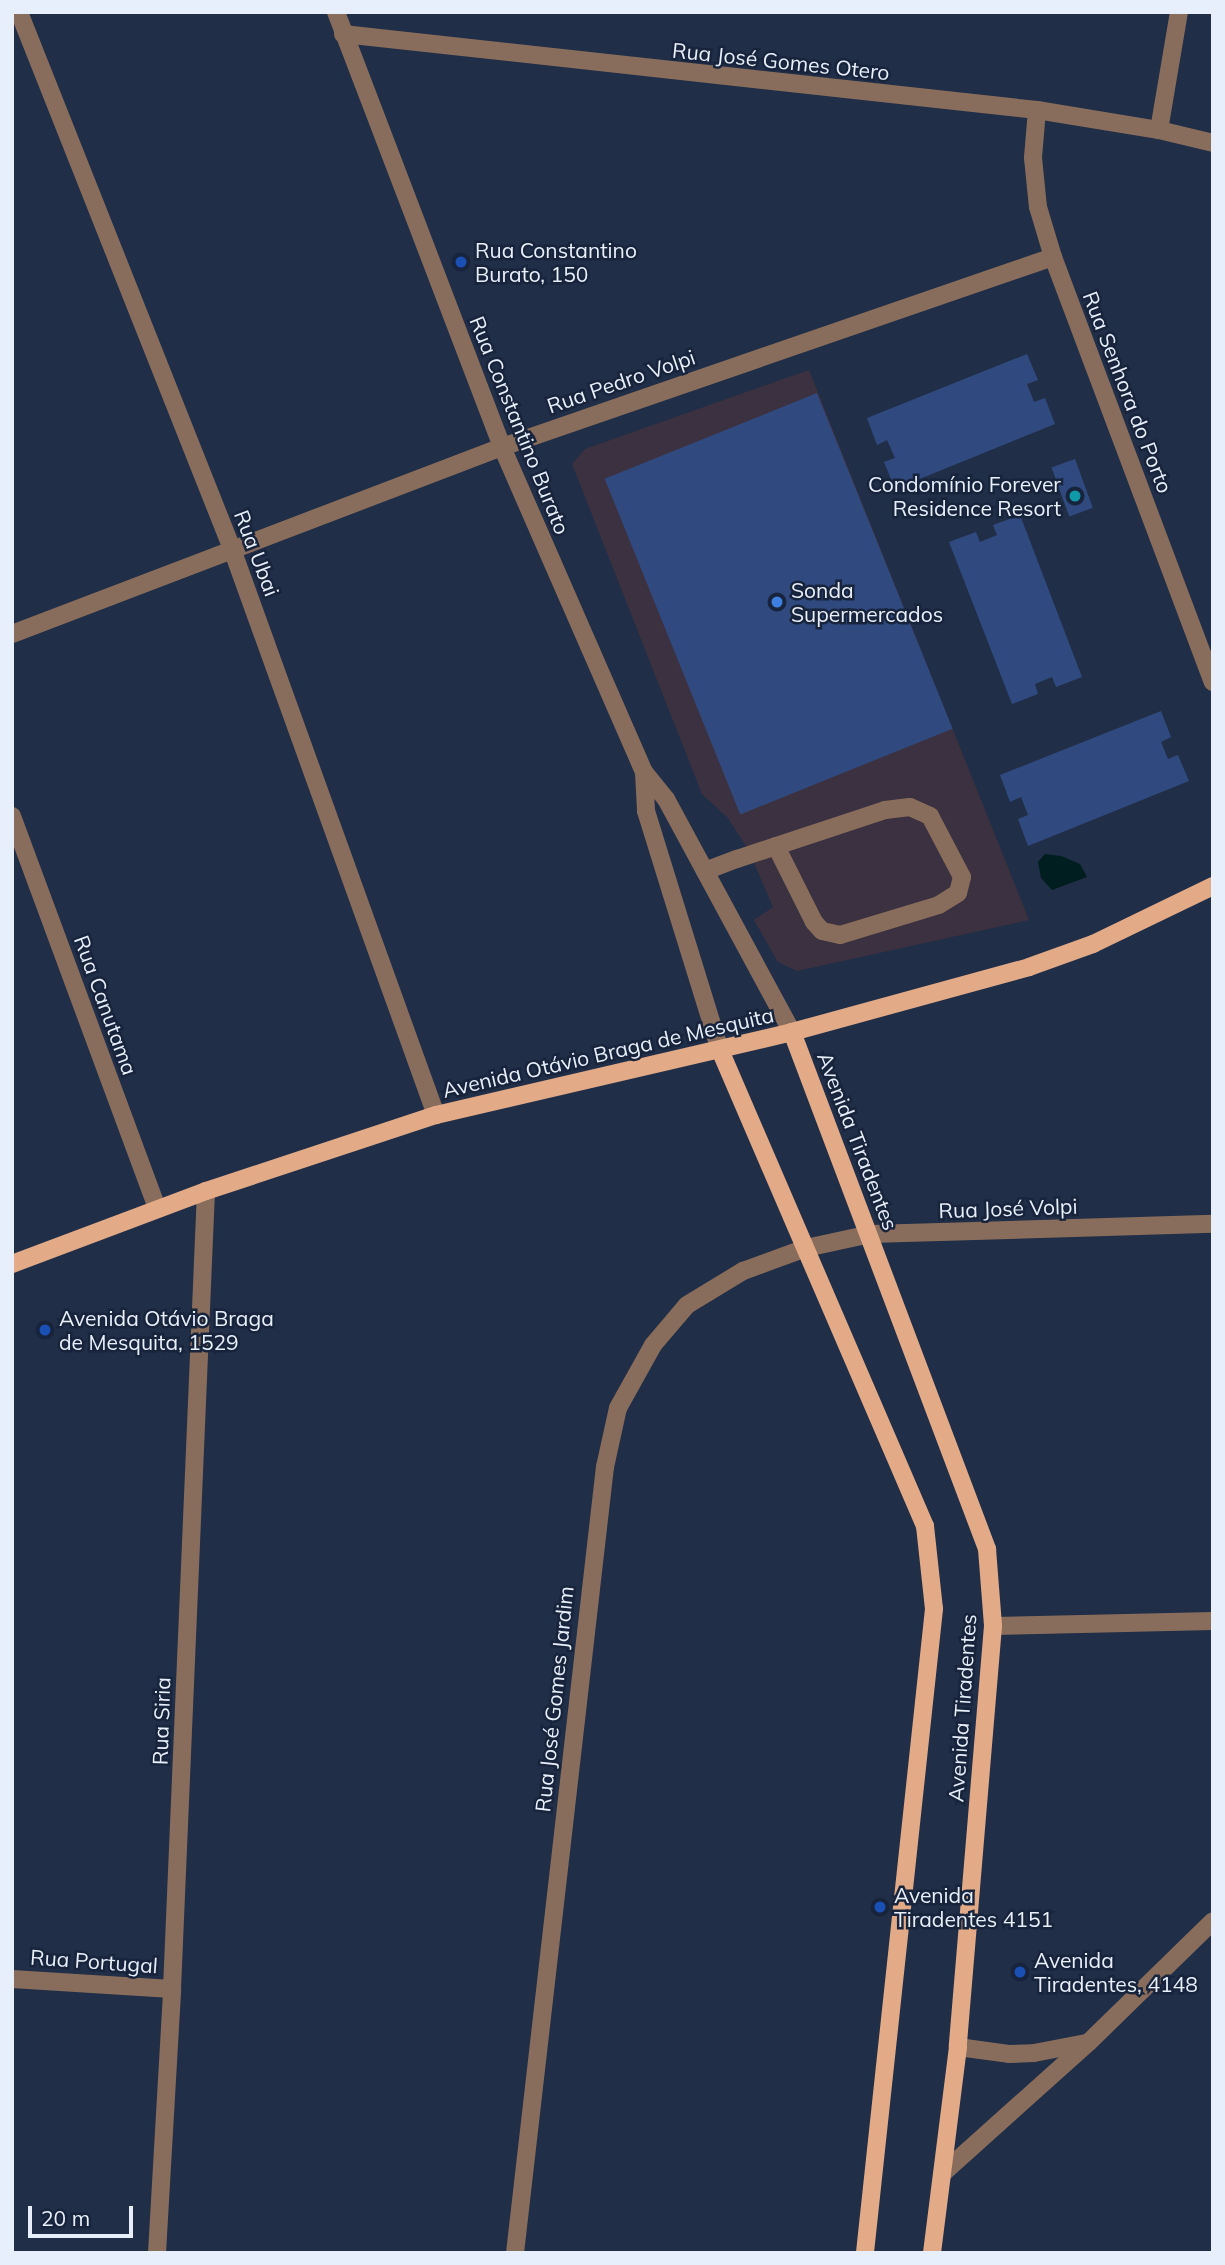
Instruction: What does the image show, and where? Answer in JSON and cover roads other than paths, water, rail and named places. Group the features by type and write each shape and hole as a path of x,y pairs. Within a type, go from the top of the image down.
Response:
{"main road":[{"name":"Avenida Otávio Braga de Mesquita","path":"12,1264 206,1191 436,1115 720,1050 1029,967 1093,944 1213,886"},
{"name":"Avenida Tiradentes","path":"792,1032 987,1549 993,1626 958,2047 932,2253"},
{"name":"Avenida Tiradentes","path":"720,1050 925,1526 934,1609 865,2253"}],"street":[{"name":"Rua Ubai","path":"19,12 232,549 436,1115"},
{"name":"Rua Constantino Burato","path":"336,12 342,34 502,447 643,772 666,799 792,1032"},
{"path":"1159,130 1179,12"},
{"name":"Rua José Gomes Otero","path":"342,34 1037,110 1159,130 1213,143"},
{"name":"Rua Senhora do Porto","path":"1037,110 1033,158 1038,207 1053,257 1213,682"},
{"name":"Rua Pedro Volpi","path":"12,635 502,447 1053,257"},
{"name":"Rua Constantino Burato","path":"643,772 646,811 720,1050"},
{"path":"705,871 776,846 885,810 911,807 930,816 962,877 958,893 939,905 841,935 822,931 814,922 776,846"},
{"name":"Rua Canutama","path":"12,816 158,1209"},
{"name":"Rua Siria","path":"157,2253 173,1989 206,1191"},
{"name":"Rua José Volpi","path":"806,1248 870,1234 1213,1224"},
{"name":"Rua José Gomes Jardim","path":"515,2253 597,1519 618,1408 653,1345 687,1305 743,1271 806,1248"},
{"path":"993,1626 1213,1621"},
{"path":"943,2173 1089,2042 1213,1922"},
{"name":"Rua Portugal","path":"12,1979 173,1989"},
{"path":"958,2047 1009,2054 1060,2049 1089,2042"}],"place":[{"name":"Rua Constantino Burato, 150","path":"461,262"},
{"name":"Condomínio Forever Residence Resort","path":"1075,496"},
{"name":"Sonda Supermercados","path":"777,602"},
{"name":"Avenida Otávio Braga de Mesquita, 1529","path":"45,1330"},
{"name":"Avenida Tiradentes 4151","path":"880,1907"},
{"name":"Avenida Tiradentes, 4148","path":"1020,1972"}]}
